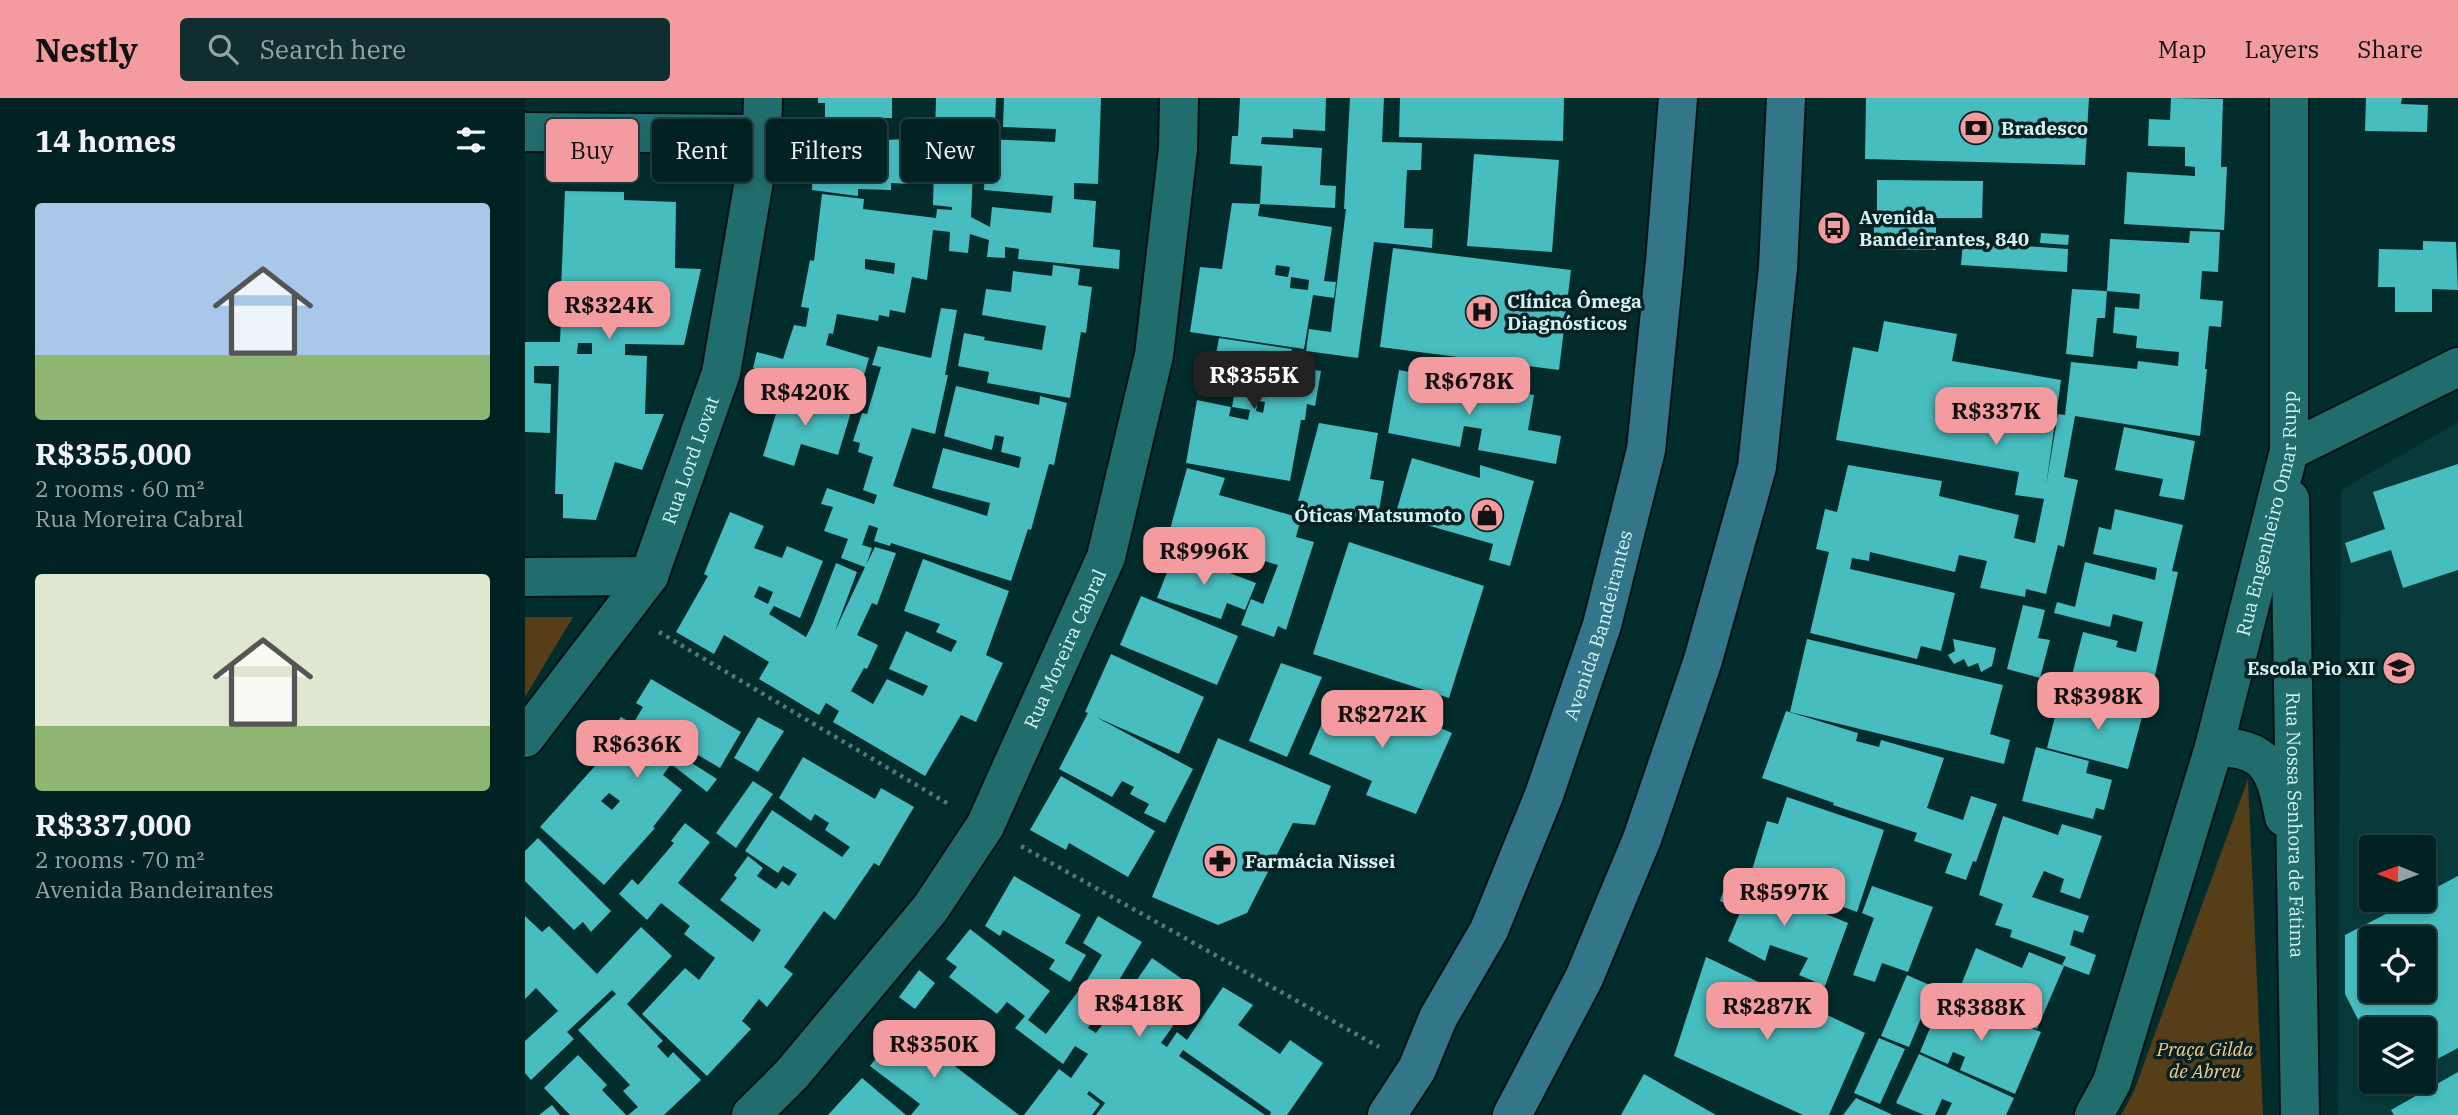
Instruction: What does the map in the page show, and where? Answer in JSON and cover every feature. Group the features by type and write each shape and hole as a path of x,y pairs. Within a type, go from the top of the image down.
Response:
{"main road":[{"name":"Avenida Bandeirantes","path":"1387,1115 1416,1069 1439,1018 1489,930 1544,795 1602,625 1646,450 1678,98"},
{"path":"1511,1115 1584,978 1641,839 1703,660 1757,467 1779,268 1786,98"}],"street":[{"name":"Rua Moreira Cabral","path":"751,1115 792,1074 930,909 985,826 1106,557 1154,355 1178,149 1179,98"},
{"name":"Rua Engenheiro Omar Rupp","path":"2094,1115 2112,1082 2214,747 2289,452 2289,98"},
{"path":"525,132 763,116"},
{"name":"Rua Lord Lovat","path":"525,738 649,576 721,373 763,116"},
{"path":"2289,452 2458,367"},
{"name":"Rua Nossa Senhora de Fátima","path":"2289,452 2300,1115"},
{"path":"525,578 649,576"},
{"path":"2214,747 2234,747 2250,751 2268,765 2278,787 2298,892"}],"shaded area":[{"name":"Escola Pio XII","path":"2458,422 2458,1115 2338,1115 2341,490"}],"green space":[{"path":"525,617 573,617 525,697"},
{"name":"Praça Gilda de Abreu","path":"2248,779 2263,1115 2121,1115 2134,1091"}],"building":[{"path":"818,98 892,98 892,118 825,119 825,103 818,103"},
{"path":"936,98 996,98 995,119 935,119"},
{"path":"1004,98 1101,98 1098,184 1074,183 1074,199 1096,201 1093,247 1120,250 1119,269 1018,259 1019,249 1005,247 1005,258 987,257 989,240 970,234 968,253 949,251 950,232 933,230 927,280 912,277 905,313 890,310 889,317 879,315 878,321 837,314 833,334 829,333 826,345 869,358 854,410 774,387 777,375 753,368 757,352 783,359 794,325 806,327 809,308 801,307 810,260 814,261 822,194 864,199 863,209 936,218 937,209 952,210 952,207 933,205 934,182 973,182 971,217 990,227 992,207 1051,213 1053,196 984,190 984,182 999,182 999,140 1055,142 1056,129 1003,127","holes":["865,259 895,263 894,274 865,269"]},
{"path":"1240,98 1326,98 1325,131 1293,129 1293,138 1262,137 1261,144 1322,148 1320,185 1336,186 1335,208 1260,204 1262,166 1230,164 1232,136 1238,136"},
{"path":"1350,98 1384,98 1382,142 1422,143 1421,170 1407,170 1404,228 1433,229 1432,248 1374,242 1358,358 1306,351 1309,329 1331,332 1346,209"},
{"path":"1400,98 1564,98 1563,141 1399,137"},
{"name":"Bradesco","path":"1866,98 2089,98 2085,165 1865,159"},
{"path":"2171,98 2223,99 2221,167 2227,167 2224,230 2124,224 2127,172 2195,176 2195,167 2185,166 2185,147 2148,146 2149,119 2170,120"},
{"path":"2366,98 2402,98 2401,104 2428,105 2427,132 2365,131"},
{"path":"901,139 901,182 909,184 891,183 891,190 858,189 858,196 812,190 812,182 887,182 887,140"},
{"path":"1474,154 1559,160 1552,252 1467,246"},
{"path":"1877,180 1983,181 1982,218 1936,218 1936,250 1874,249"},
{"path":"565,191 624,192 624,200 676,202 675,268 701,269 684,345 625,344 625,355 647,356 645,414 664,414 642,470 615,462 596,520 563,518 563,494 555,494 559,366 534,366 534,383 551,384 550,433 525,432 525,342 560,342 561,314 600,316 600,291 561,290","holes":["578,343 592,343 592,354 577,354"]},
{"path":"1232,203 1260,204 1258,216 1332,227 1324,281 1336,282 1334,298 1313,295 1304,349 1190,332 1200,267 1222,269","holes":["1276,265 1290,267 1288,277 1275,275","1291,277 1309,280 1308,290 1290,288"]},
{"path":"2190,231 2220,232 2218,272 2202,271 2200,299 2223,301 2221,327 2209,326 2200,436 2075,416 2064,477 2078,480 2064,547 2058,545 2046,594 2026,589 2025,597 1980,588 1987,561 1959,555 1955,572 1870,552 1869,561 1852,558 1850,569 1955,593 1941,651 1921,646 1917,659 1810,633 1829,552 1816,549 1825,509 1837,512 1848,465 1942,481 1939,496 2019,515 2014,538 2035,543 2044,499 2015,495 2019,472 1836,440 1853,347 1878,352 1884,321 1957,334 1952,361 2061,380 2046,486 2058,414 2065,415 2071,362 2137,369 2138,361 2178,366 2179,352 2136,348 2137,336 2113,333 2115,307 2139,309 2140,294 2107,291 2110,239 2189,243"},
{"path":"2041,233 2069,235 2068,245 2040,243"},
{"path":"2423,241 2456,242 2458,290 2432,289 2432,312 2395,312 2395,287 2378,287 2379,249 2423,250"},
{"path":"1963,242 2068,249 2067,272 1961,265"},
{"path":"1393,248 1571,270 1559,370 1380,347"},
{"path":"1053,265 1080,269 1078,285 1092,287 1086,333 1081,332 1070,398 987,383 989,372 958,366 964,333 985,337 984,340 1042,350 1046,326 982,315 986,289 1011,292 1013,271 1052,276"},
{"path":"2072,289 2107,291 2105,318 2097,318 2093,357 2066,354"},
{"path":"941,308 957,310 945,375 948,375 935,434 912,428 893,486 987,516 990,503 932,488 943,448 1019,468 1021,457 1001,452 1004,437 995,435 992,450 944,436 956,386 1039,405 1040,396 1067,403 1054,465 1049,464 1031,530 1028,529 1011,581 891,543 890,546 874,541 878,528 869,525 862,545 872,548 866,565 875,547 896,553 877,605 872,603 857,635 878,645 867,669 864,668 851,691 873,704 887,679 923,696 928,686 889,669 906,631 951,652 957,641 936,632 940,624 904,611 923,559 1009,591 986,655 1003,663 976,722 961,715 925,776 833,722 839,711 826,703 819,715 759,679 769,662 724,635 714,654 676,632 708,576 704,574 730,512 764,526 754,548 782,558 787,546 823,561 800,618 774,606 769,614 806,637 836,563 857,572 835,631 865,567 841,558 848,539 824,531 833,507 821,504 827,488 874,504 877,495 863,490 873,457 858,452 860,443 853,441 862,413 867,414 881,367 872,365 878,346 931,358","holes":["759,586 773,592 768,604 754,597"]},
{"path":"1219,338 1292,349 1290,358 1302,360 1300,368 1321,371 1315,406 1307,404 1305,420 1301,420 1290,481 1186,463 1197,400 1231,407 1229,416 1248,420 1250,410 1232,407 1234,396 1209,392","holes":["1258,401 1265,402 1263,413 1256,411"]},
{"path":"1399,370 1534,395 1528,430 1561,436 1556,464 1478,450 1482,429 1464,426 1460,447 1388,433"},
{"path":"783,391 851,412 838,455 801,444 794,466 763,456"},
{"path":"1319,423 1378,433 1370,479 1384,481 1377,522 1324,508 1320,522 1304,518 1307,504 1298,501"},
{"path":"2124,427 2195,441 2184,500 2159,496 2163,479 2115,470"},
{"path":"1412,458 1480,478 1480,465 1534,481 1510,566 1489,560 1493,544 1395,516"},
{"path":"2458,464 2458,570 2403,588 2391,550 2351,563 2345,543 2385,529 2373,492"},
{"path":"1187,468 1225,478 1219,495 1301,518 1296,537 1314,542 1286,630 1278,626 1274,637 1241,625 1251,599 1263,604 1278,565 1169,533"},
{"path":"2115,509 2183,525 2172,571 2178,572 2151,693 2072,675 2083,632 2118,641 2116,647 2136,652 2143,622 2113,614 2110,627 2054,613 2057,602 2075,607 2085,562 2155,580 2157,568 2093,554 2099,527 2111,530"},
{"path":"1349,542 1484,586 1449,698 1313,654"},
{"path":"1175,552 1256,583 1245,610 1227,603 1221,619 1157,598"},
{"path":"1141,596 1238,636 1217,685 1120,645"},
{"path":"2023,605 2045,610 2038,638 2050,640 2040,678 2007,669"},
{"path":"1807,639 2003,685 1990,734 2010,740 2004,764 1790,712"},
{"path":"1953,639 1996,648 1992,666 1981,672 1978,663 1968,667 1964,659 1954,664 1948,655 1955,651"},
{"path":"1111,654 1204,697 1179,754 1096,717 1193,769 1165,823 1144,813 1149,804 1130,794 1134,787 1122,781 1112,797 1059,769 1088,713 1085,712"},
{"path":"1281,663 1322,677 1287,757 1249,741"},
{"path":"651,679 741,732 720,768 681,745 676,753 717,779 707,792 671,764 663,775 682,790 653,827 655,828 604,885 540,827 595,766 588,760 621,717 633,724 643,707 636,703","holes":["609,793 620,801 612,810 601,801"]},
{"path":"1335,692 1393,717 1397,709 1452,733 1416,814 1366,795 1372,781 1309,754"},
{"path":"2111,696 2145,706 2128,769 2047,748 2059,701 2106,713"},
{"path":"1786,711 1858,733 1856,741 1879,747 1881,740 1944,758 1927,808 1963,820 1971,796 1997,804 1976,862 1973,861 1966,880 1945,873 1952,854 1914,841 1917,833 1762,778"},
{"path":"758,717 784,731 758,772 734,758"},
{"name":"Farmácia Nissei","path":"1218,738 1331,786 1315,825 1293,823 1247,913 1218,925 1152,897"},
{"path":"2036,747 2089,761 2086,773 2112,780 2104,810 2096,808 2093,819 2022,801"},
{"path":"803,757 875,799 881,788 914,807 879,866 874,863 835,920 824,911 784,967 793,974 767,1007 759,999 742,1021 751,1029 707,1076 642,1014 685,968 699,980 715,958 684,934 690,926 661,903 647,920 619,894 632,879 638,885 674,843 671,841 685,823 710,842 678,883 753,942 761,930 720,900 737,878 734,875 748,856 763,868 757,876 776,889 782,881 789,886 797,874 783,866 778,873 745,851 772,810 842,857 850,847 825,830 829,823 815,814 811,821 779,798"},
{"path":"1061,776 1155,831 1128,877 1069,843 1066,850 1030,830"},
{"path":"753,781 773,794 736,848 716,833"},
{"path":"1787,797 1884,830 1857,912 1751,873 1767,821 1778,824"},
{"path":"2003,816 2058,835 2062,824 2102,836 2080,899 2060,892 2064,879 2044,871 2032,897 2089,916 2083,933 2074,930 2070,945 2096,955 2089,975 2062,965 2066,957 2010,937 2012,930 1995,925 2003,904 1979,895"},
{"path":"538,838 611,911 591,932 583,922 574,930 525,881 525,851"},
{"path":"1729,874 1848,923 1825,986 1799,975 1808,958 1770,945 1765,961 1728,941 1741,910 1720,901"},
{"path":"1014,876 1081,915 1065,943 1086,955 1070,982 1049,969 1055,960 1003,930 1000,936 985,926"},
{"path":"2458,876 2458,1048 2436,1060 2436,1017 2359,1017 2359,1021 2345,994 2345,935 2359,928 2359,1003 2436,1003 2436,926 2362,926 2390,912 2436,912 2436,888"},
{"path":"1872,886 1933,907 1908,972 1882,963 1875,982 1853,975 1874,918 1862,913"},
{"path":"525,916 542,932 549,926 597,974 641,927 672,956 627,1004 663,1041 657,1046 668,1058 673,1052 701,1080 664,1115 628,1115 638,1107 623,1091 630,1085 578,1030 616,994 612,990 567,1032 574,1039 531,1080 525,1073 525,1041 558,1011 536,988 525,999"},
{"path":"1098,916 1142,942 1113,990 1125,997 1152,958 1198,990 1161,1043 1167,1047 1177,1032 1187,1040 1223,987 1253,1005 1238,1025 1280,1054 1290,1040 1323,1063 1287,1115 1270,1115 1271,1112 1183,1050 1179,1056 1265,1115 1096,1115 1105,1103 1089,1091 1087,1094 1100,1104 1092,1115 1024,1115 1059,1069 1071,1078 1088,1054 1075,1046 1063,1064 1015,1028 1025,1016 1007,1002 997,1014 949,977 957,967 946,959 970,929 1050,991 1028,1020 1046,1034 1080,989 1103,1004 1088,1028 1096,1033 1113,1010 1104,1003 1110,994 1087,980 1102,955 1083,943"},
{"path":"1976,948 2022,968 2029,952 2064,966 2037,1029 2010,1018 2014,1008 2002,1002 1999,1011 1957,995"},
{"path":"1706,957 1865,1033 1829,1115 1803,1115 1674,1056"},
{"path":"919,970 935,983 915,1009 899,997"},
{"path":"1907,975 1934,987 1909,1047 1881,1036"},
{"path":"1945,992 1977,1005 1973,1014 1998,1025 2001,1016 2041,1032 2015,1094 1960,1070 1965,1057 1953,1052 1948,1064 1920,1052"},
{"path":"901,1025 1019,1115 911,1115 920,1104 870,1066"},
{"path":"1879,1038 1905,1049 1880,1104 1854,1093"},
{"path":"1919,1054 2014,1098 2006,1115 1946,1115 1952,1103 1942,1099 1935,1115 1924,1115 1896,1103"},
{"path":"578,1055 607,1085 602,1090 626,1115 570,1115 544,1088"},
{"path":"2458,1072 2458,1115 2394,1115 2391,1110 2419,1094 2436,1094 2436,1084"},
{"path":"1644,1074 1716,1115 1621,1115"},
{"path":"862,1078 906,1115 828,1115"},
{"path":"1856,1098 1893,1115 1843,1115"},
{"path":"552,1105 560,1115 539,1115"}],"place":[{"name":"Bradesco","path":"1976,128"},
{"name":"Avenida Bandeirantes, 840","path":"1834,228"},
{"name":"Clínica Ômega Diagnósticos","path":"1482,312"},
{"name":"Óticas Matsumoto","path":"1487,515"},
{"name":"Escola Pio XII","path":"2399,668"},
{"name":"Farmácia Nissei","path":"1220,861"}]}
